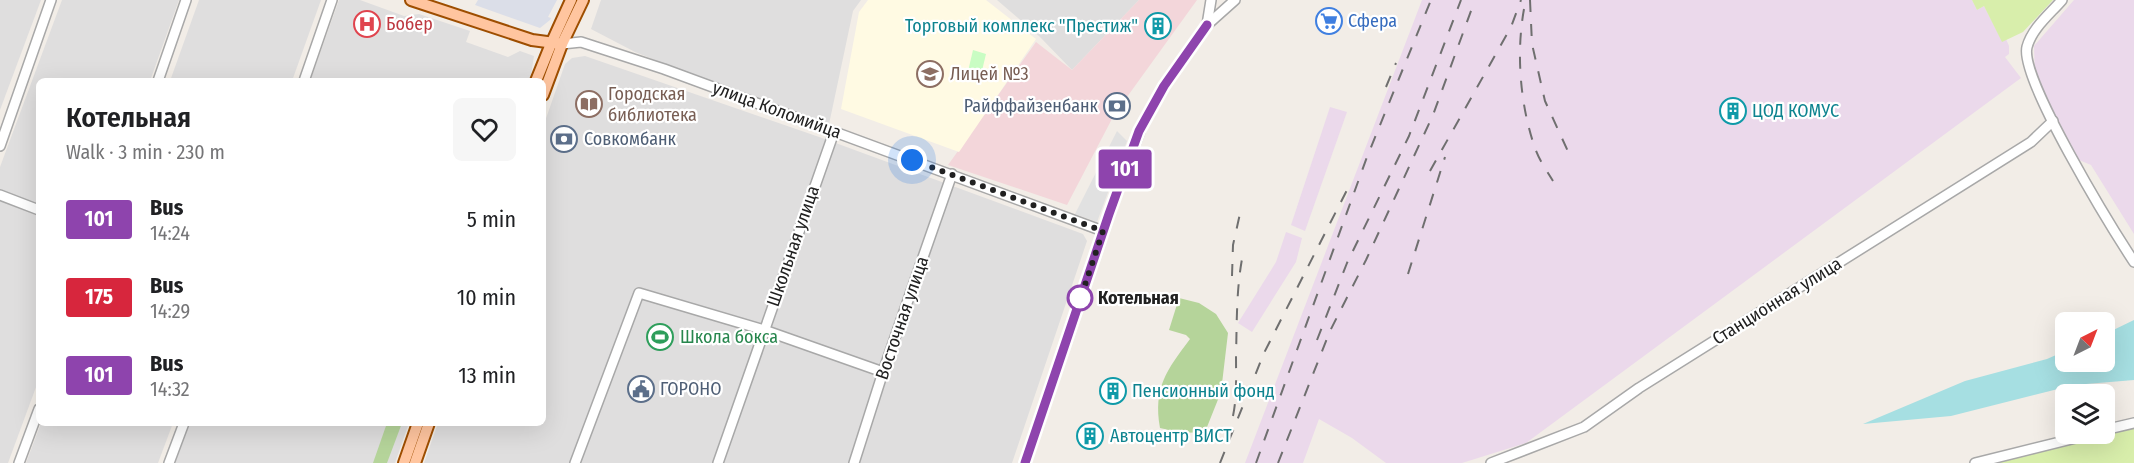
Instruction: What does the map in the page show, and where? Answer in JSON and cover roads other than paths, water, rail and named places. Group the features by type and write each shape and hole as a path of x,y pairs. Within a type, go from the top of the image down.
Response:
{"main road":[{"name":"улица Коломийца","path":"411,0 532,40 556,44"},
{"path":"546,83 571,0"},
{"path":"538,78 583,0"},
{"path":"404,463 417,426"},
{"path":"418,462 428,426"}],"street":[{"path":"0,146 51,0"},
{"path":"159,78 186,0"},
{"path":"305,78 332,0"},
{"path":"1207,25 1210,0"},
{"path":"1025,463 1103,231 1143,123 1164,86 1207,25 1235,0"},
{"path":"2062,0 2037,28 2026,48 2030,73 2087,186 2134,262"},
{"name":"улица Коломийца","path":"556,44 581,42 664,69 1103,231"},
{"name":"Станционная улица","path":"1491,463 1584,427 1639,388 2031,142 2053,121"},
{"name":"Школьная улица","path":"718,463 834,132"},
{"name":"Восточная улица","path":"854,463 952,174"},
{"path":"0,195 36,209"},
{"path":"575,463 639,292 764,330 883,372"},
{"path":"19,463 36,417"},
{"path":"2115,427 2134,423"},
{"path":"169,463 183,426"},
{"path":"1975,463 2055,443"}],"water":[{"path":"2134,320 2134,380 2055,384 2055,390 1951,416 1863,424 1965,381 2055,355 2055,372 2115,372 2115,329"}],"railway":[{"path":"1256,463 1367,157 1431,0"},
{"path":"1317,340 1347,263 1409,136 1461,0"},
{"path":"1278,463 1330,331 1366,260 1433,115 1475,0"},
{"path":"1430,171 1511,27 1521,0"},
{"path":"1530,0 1532,44 1545,101 1571,158"},
{"path":"1524,9 1520,43 1523,97 1535,148 1553,181"},
{"path":"1386,87 1396,63"},
{"path":"1408,274 1445,157"},
{"path":"1220,463 1264,353 1347,190"},
{"path":"1232,276 1233,245 1241,209"},
{"path":"1233,416 1236,394 1238,289 1244,249"}],"place":[{"name":"Сфера","path":"1329,21"},
{"name":"Бобер","path":"367,24"},
{"name":"Торговый комплекс \"Престиж\"","path":"1158,26"},
{"name":"Лицей №3","path":"930,74"},
{"name":"Городская библиотека","path":"589,104"},
{"name":"Райффайзенбанк","path":"1117,106"},
{"name":"ЦОД КОМУС","path":"1733,111"},
{"name":"Совкомбанк","path":"564,139"},
{"name":"Котельная","path":"1080,298"},
{"name":"Школа бокса","path":"660,337"},
{"name":"ГОРОНО","path":"641,389"},
{"name":"Пенсионный фонд","path":"1113,391"},
{"name":"Автоцентр ВИСТ","path":"1090,436"}]}
